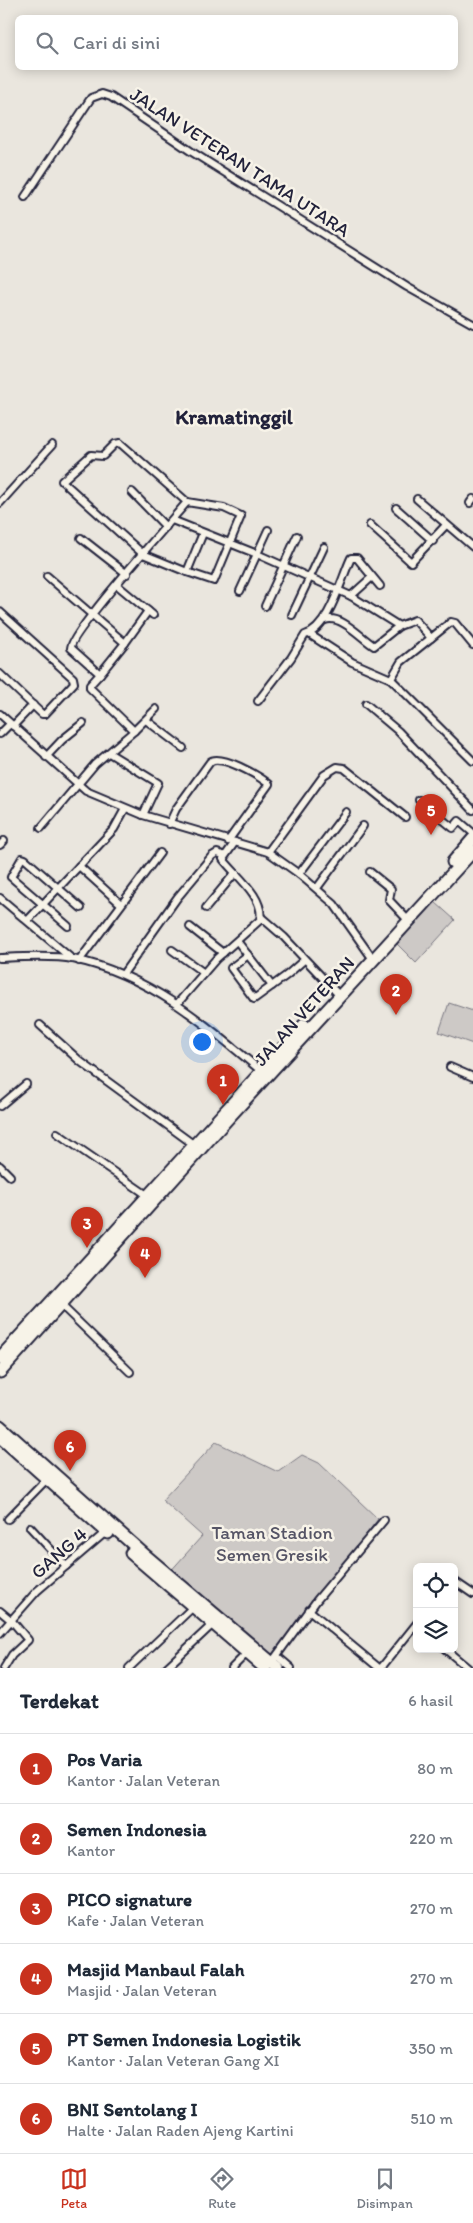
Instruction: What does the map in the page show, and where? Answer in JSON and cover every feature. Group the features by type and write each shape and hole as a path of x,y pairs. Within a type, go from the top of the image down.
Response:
{"highway":[{"name":"JALAN VETERAN","path":"253,1087 260,1072 405,917 473,839"},
{"name":"JALAN VETERAN","path":"0,1358 193,1144 253,1087 473,852"},
{"name":"JALAN VETERAN","path":"0,1372 230,1110"},
{"path":"0,1426 146,1556 273,1664"},
{"path":"0,1437 247,1653 273,1664"}],"street":[{"name":"JALAN VETERAN TAMA UTARA","path":"25,196 91,98 96,94 102,94 111,97 192,152 407,287 473,324"},
{"path":"120,443 187,502 224,508 241,516 214,581 143,554 63,482 63,478 91,455 103,456 115,444 120,443"},
{"path":"0,503 52,445"},
{"path":"132,492 166,527"},
{"path":"416,499 473,546"},
{"path":"100,674 70,646 75,636 187,502"},
{"path":"396,508 433,541"},
{"path":"172,520 257,554 309,579 351,596 399,626"},
{"path":"370,525 411,562 433,541 446,525"},
{"path":"240,591 268,530"},
{"path":"187,572 202,533"},
{"path":"265,606 297,536"},
{"path":"82,538 127,574"},
{"path":"292,615 324,547"},
{"path":"325,620 353,556 357,558 380,586"},
{"path":"47,576 125,643"},
{"path":"351,596 372,578"},
{"path":"117,585 151,613 90,685 90,688 134,731"},
{"path":"0,612 73,678 74,683 45,714 39,712 0,674"},
{"path":"258,701 291,658 304,635 309,634 330,618 339,621 374,646 399,626 413,619 431,638"},
{"path":"391,679 401,662 451,622 473,645"},
{"path":"309,634 352,662 391,679 473,761"},
{"path":"366,704 398,731 473,810"},
{"path":"0,734 33,705"},
{"path":"41,828 95,764 134,731 156,709"},
{"path":"0,714 77,786 125,809 169,824 268,852 317,888 341,911 370,955"},
{"path":"146,720 182,748"},
{"path":"46,757 62,740 83,723"},
{"path":"109,753 158,783 143,815"},
{"path":"169,824 176,809 210,762 218,759 235,765 268,784 231,842 224,855 224,861 253,894 261,917 336,992"},
{"path":"268,852 324,775 338,767 344,768 405,817"},
{"path":"419,800 453,828 459,821 473,833"},
{"path":"28,920 114,830 125,809"},
{"path":"299,874 346,812"},
{"path":"317,888 363,826"},
{"path":"79,961 160,853"},
{"path":"123,974 177,898 212,856 217,853 224,855"},
{"path":"68,926 11,877 22,858 26,859 81,908"},
{"path":"79,866 121,904"},
{"path":"370,872 391,890 389,900 405,917"},
{"path":"206,908 235,873"},
{"path":"0,898 72,959"},
{"path":"177,1004 223,953 258,924 261,917"},
{"path":"190,928 223,953"},
{"path":"237,941 272,986"},
{"path":"172,950 204,973"},
{"path":"248,955 231,968 251,998 257,998 304,960"},
{"path":"0,958 72,959 123,974 177,1004 211,1028 260,1072"},
{"path":"40,1025 81,1062 193,1144"},
{"path":"450,1067 473,1077"},
{"path":"0,1106 26,1084"},
{"path":"57,1134 147,1195"},
{"path":"0,1166 10,1176"},
{"path":"60,1304 130,1372"},
{"path":"8,1519 47,1479"},
{"path":"291,1668 273,1664 309,1610 384,1520"},
{"path":"30,1528 66,1566"},
{"name":"GANG 4","path":"0,1633 37,1591 107,1531"},
{"path":"458,1584 473,1594"},
{"path":"129,1668 193,1607"},
{"path":"309,1610 380,1668 413,1629"},
{"path":"0,1611 12,1621 28,1640 12,1655 4,1668"},
{"path":"166,1668 213,1624"},
{"path":"232,1668 247,1653"},
{"path":"450,1653 468,1668"}],"green space":[{"path":"435,902 455,920 416,963 397,944"},
{"path":"449,1003 473,1011 473,1044 439,1032"},
{"name":"Taman Stadion Semen Gresik","path":"216,1442 278,1472 302,1455 319,1463 378,1519 269,1661 168,1574 202,1536 162,1500"}],"place":[{"name":"PT Semen Indonesia Logistik","path":"431,835"},
{"name":"Semen Indonesia","path":"396,1015"},
{"name":"Pos Varia","path":"223,1105"},
{"name":"PICO signature","path":"87,1248"},
{"name":"Masjid Manbaul Falah","path":"145,1278"},
{"name":"BNI Sentolang I","path":"70,1471"}],"district":[{"name":"Kramatinggil","path":"234,416"}]}
